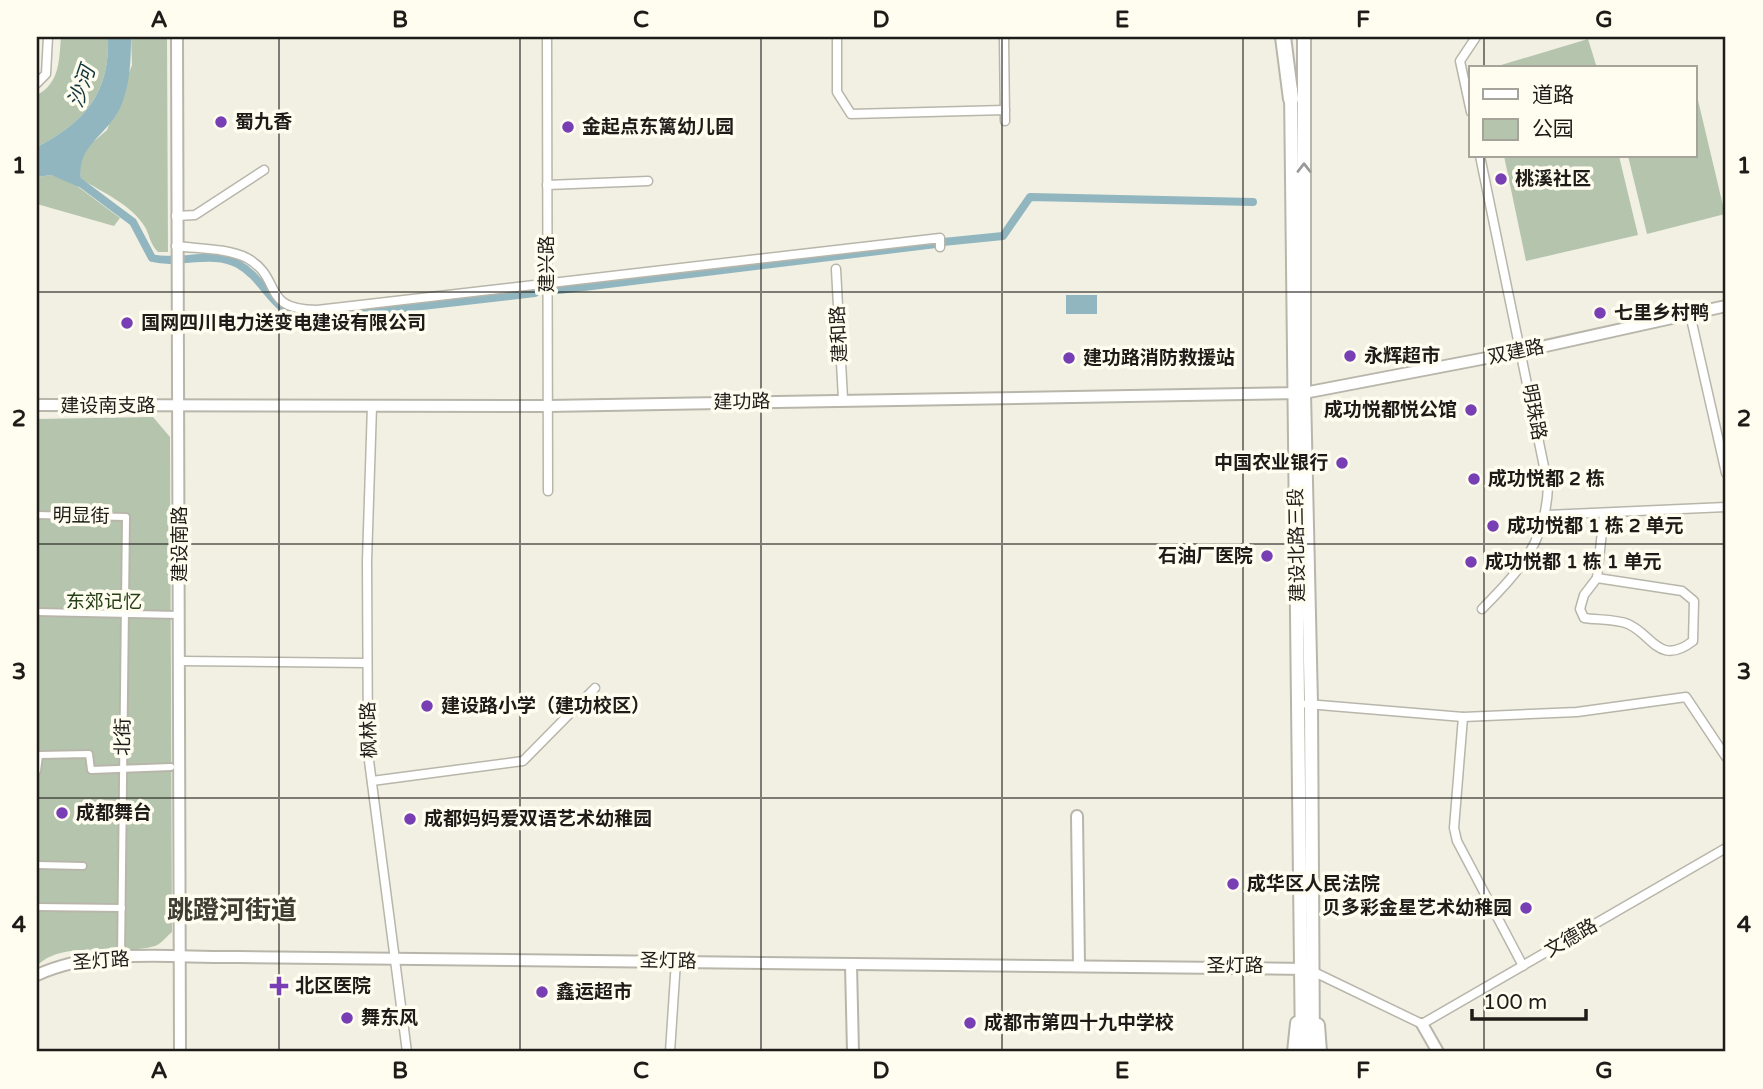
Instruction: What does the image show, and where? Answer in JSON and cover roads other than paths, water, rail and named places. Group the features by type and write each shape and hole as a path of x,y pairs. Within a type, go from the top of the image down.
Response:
{"highway":[{"path":"1283,37 1291,99"}],"main road":[{"name":"建设北路三段","path":"1290,37 1306,704 1308,969 1320,1052"},
{"name":"建设北路三段","path":"1299,394 1304,37"},
{"name":"建设北路三段","path":"1294,1052 1308,969"},
{"path":"1302,1052 1308,969"},
{"path":"1308,969 1313,1052"}],"street":[{"path":"37,83 46,74 48,37"},
{"name":"建设南路","path":"177,37 176,273 181,615 180,1052"},
{"name":"建兴路","path":"547,37 548,491"},
{"path":"837,37 837,92 850,114 1004,110"},
{"path":"1004,37 1005,121"},
{"path":"1469,103 1460,61 1476,37"},
{"name":"明珠路","path":"1480,158 1548,486 1547,515 1520,571 1482,609"},
{"path":"176,216 195,215 264,170"},
{"path":"547,185 648,181"},
{"path":"176,248 228,252 247,258 261,269 281,302 295,310 317,310 546,281 940,237 940,247"},
{"name":"建和路","path":"836,269 843,399"},
{"name":"双建路","path":"1299,394 1522,351 1726,306"},
{"path":"1690,314 1726,473"},
{"name":"建功路","path":"180,406 548,406 843,399 1299,394"},
{"name":"建设南支路","path":"37,405 180,406"},
{"name":"枫林路","path":"372,405 368,753 407,1052"},
{"path":"1547,515 1726,507"},
{"path":"1597,578 1682,591 1694,601 1693,641 1683,649 1660,649 1628,624 1584,618 1580,609 1584,595 1597,578 1604,513"},
{"name":"明显街","path":"37,515 126,516"},
{"name":"北街","path":"121,958 126,516"},
{"path":"37,612 181,615"},
{"path":"181,662 367,663"},
{"path":"372,781 523,761 595,688"},
{"path":"1306,704 1463,717 1577,712 1686,697 1726,757"},
{"path":"1463,717 1454,828 1457,841 1523,966"},
{"path":"37,771 38,755 89,754 91,770 171,767"},
{"path":"1077,816 1079,965"},
{"name":"文德路","path":"1422,1024 1726,848"},
{"path":"37,865 83,866"},
{"path":"37,907 122,908"},
{"name":"圣灯路","path":"37,975 62,963 89,958 676,961 1308,969"},
{"path":"670,1052 676,961"},
{"path":"851,965 853,1052"},
{"path":"1308,969 1422,1024 1438,1052"}],"water":[{"path":"108,37 131,37 128,81 115,117 83,158 81,179 85,182 79,187 51,175 37,177 37,147 81,116 99,90 107,57"},
{"path":"1066,295 1097,295 1097,314 1066,314"}],"waterway":[{"path":"74,178 133,222 152,258 217,258 238,264 248,271 277,303 296,316 309,319 535,293"},
{"path":"943,242 1003,236 1030,197 1253,202"},
{"path":"559,290 936,244"}],"place":[{"name":"蜀九香","path":"221,122"},
{"name":"金起点东篱幼儿园","path":"568,127"},
{"name":"桃溪社区","path":"1501,179"},
{"name":"七里乡村鸭","path":"1600,313"},
{"name":"国网四川电力送变电建设有限公司","path":"127,323"},
{"name":"永辉超市","path":"1350,356"},
{"name":"建功路消防救援站","path":"1069,358"},
{"name":"成功悦都悦公馆","path":"1471,410"},
{"name":"中国农业银行","path":"1342,463"},
{"name":"成功悦都 2 栋","path":"1474,479"},
{"name":"成功悦都 1 栋 2 单元","path":"1493,526"},
{"name":"石油厂医院","path":"1267,556"},
{"name":"成功悦都 1 栋 1 单元","path":"1471,562"},
{"name":"建设路小学（建功校区）","path":"427,706"},
{"name":"成都舞台","path":"62,813"},
{"name":"成都妈妈爱双语艺术幼稚园","path":"410,819"},
{"name":"成华区人民法院","path":"1233,884"},
{"name":"贝多彩金星艺术幼稚园","path":"1526,908"},
{"name":"北区医院","path":"279,986"},
{"name":"鑫运超市","path":"542,992"},
{"name":"舞东风","path":"347,1018"},
{"name":"成都市第四十九中学校","path":"970,1023"}],"district":[{"name":"跳蹬河街道","path":"232,910"}],"water label":[{"name":"沙河","path":"82,87"}],"park label":[{"name":"东郊记忆","path":"104,602"}]}
